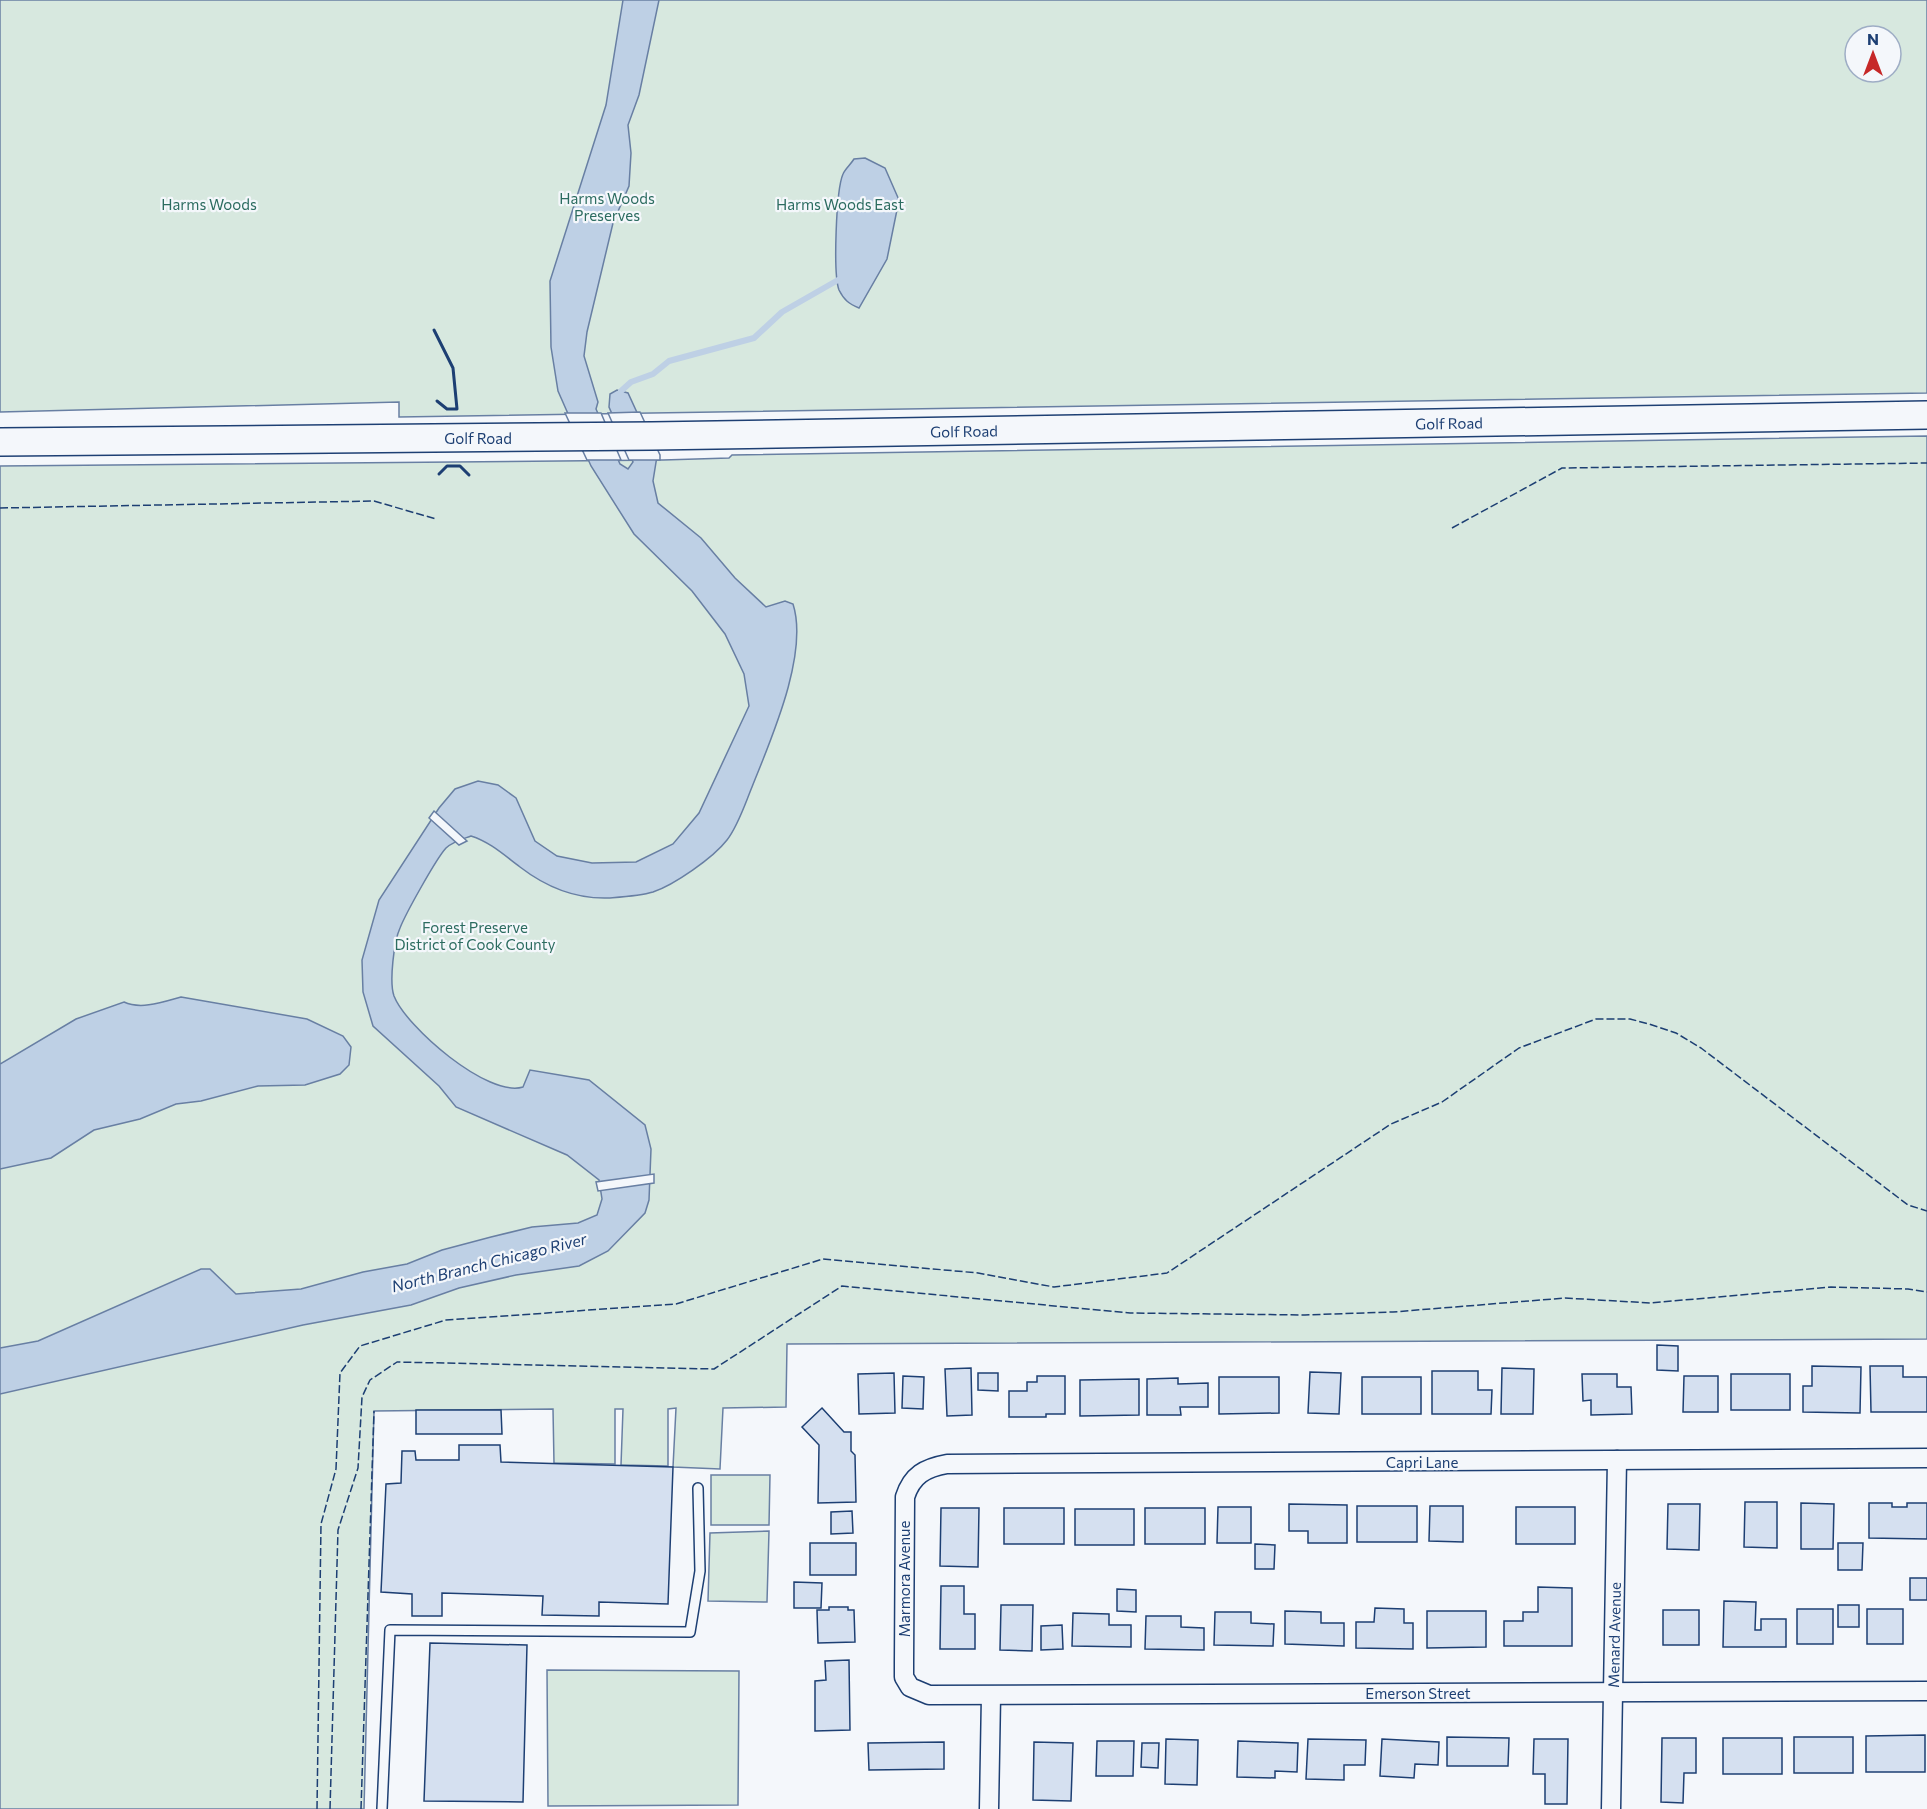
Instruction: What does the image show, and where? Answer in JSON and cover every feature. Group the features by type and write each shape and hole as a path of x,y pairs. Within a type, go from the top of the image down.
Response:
{"main road":[{"name":"Golf Road","path":"0,442 652,436 1927,416"}],"street":[{"name":"Capri Lane","path":"919,1473 931,1467 946,1464 1927,1458"},
{"name":"Menard Avenue","path":"1611,1809 1617,1461"},
{"name":"Marmora Avenue","path":"910,1687 904,1677 905,1497 909,1485 919,1473"},
{"name":"Emerson Street","path":"910,1687 929,1695 991,1696 1927,1691"},
{"path":"989,1809 991,1696"}],"lane":[{"path":"382,1809 390,1630 690,1632 700,1571 699,1488"}],"green space":[{"name":"Harms Woods Preserves","path":"0,0 1927,0 1927,393 399,417 399,402 0,412"},
{"name":"Forest Preserve District of Cook County","path":"1927,436 1927,1339 787,1344 786,1407 723,1408 720,1469 673,1467 676,1408 668,1409 668,1466 621,1465 623,1409 615,1409 615,1464 554,1463 553,1409 374,1411 364,1809 0,1809 0,466 663,460 729,458 732,455"},
{"path":"711,1475 770,1475 769,1525 711,1525"},
{"path":"769,1531 767,1602 708,1601 710,1533"},
{"path":"547,1670 739,1671 738,1805 548,1806"}],"water":[{"name":"North Branch Chicago River","path":"623,0 659,0 639,95 628,125 631,153 629,186 613,223 587,332 584,356 598,402 596,409 620,464 628,469 633,462 609,407 610,394 617,390 628,393 657,456 653,481 658,503 701,538 735,578 766,607 785,601 793,604 797,624 792,671 778,721 738,822 727,840 703,863 653,892 596,898 573,894 551,886 530,874 497,849 471,836 454,842 441,854 403,921 396,942 392,981 394,996 414,1025 450,1057 470,1071 490,1082 508,1088 523,1087 530,1070 589,1080 645,1125 651,1149 649,1200 645,1213 608,1251 579,1266 516,1275 459,1288 411,1305 303,1325 0,1394 0,1348 38,1341 201,1269 210,1269 236,1294 301,1289 363,1272 407,1264 442,1250 491,1237 532,1227 578,1223 597,1215 602,1199 599,1180 567,1155 456,1107 439,1086 373,1026 363,992 362,960 379,900 439,808 455,789 478,781 498,785 516,798 535,841 557,856 592,863 636,862 673,844 699,813 749,706 744,674 725,634 692,591 634,534 591,466 558,391 551,347 550,281 606,105"},
{"path":"865,158 885,168 899,200 887,259 859,308 847,301 839,290 836,267 836,232 843,174 854,159"},
{"path":"181,997 307,1019 343,1036 351,1047 349,1065 340,1074 305,1085 258,1086 201,1101 176,1104 140,1119 94,1130 51,1158 0,1169 0,1064 76,1019 124,1002 145,1005"}],"pier":[{"path":"640,412 660,455 660,460 629,460 608,413"},
{"path":"565,413 601,413 621,460 587,460"},
{"path":"434,811 467,841 459,845 429,818"},
{"path":"654,1174 654,1183 598,1191 596,1182"}],"building":[{"path":"1657,1345 1678,1346 1678,1371 1657,1370"},
{"path":"1812,1366 1861,1367 1860,1413 1803,1412 1803,1386 1812,1386"},
{"path":"1870,1366 1903,1366 1903,1377 1927,1377 1927,1412 1871,1412"},
{"path":"971,1368 972,1415 947,1416 945,1369"},
{"path":"1502,1368 1534,1369 1533,1414 1501,1414"},
{"path":"1432,1371 1478,1371 1478,1390 1492,1390 1491,1414 1432,1414"},
{"path":"1310,1372 1341,1373 1339,1414 1308,1413"},
{"path":"894,1373 895,1413 859,1414 858,1374"},
{"path":"978,1373 998,1373 998,1391 978,1390"},
{"path":"1582,1374 1617,1374 1617,1387 1631,1387 1632,1414 1591,1415 1591,1400 1583,1401"},
{"path":"1731,1374 1790,1374 1790,1410 1731,1410"},
{"path":"903,1376 924,1377 923,1409 902,1408"},
{"path":"1037,1376 1065,1376 1065,1414 1046,1414 1046,1417 1009,1417 1009,1391 1027,1391 1027,1382 1037,1382"},
{"path":"1684,1376 1718,1376 1718,1412 1683,1412"},
{"path":"1219,1377 1279,1377 1279,1413 1219,1414"},
{"path":"1362,1377 1421,1377 1421,1414 1362,1414"},
{"path":"1178,1378 1178,1384 1208,1383 1208,1407 1180,1407 1181,1415 1147,1415 1147,1379"},
{"path":"1139,1379 1139,1415 1080,1416 1080,1380"},
{"path":"822,1408 844,1432 851,1432 851,1451 855,1455 856,1502 818,1503 819,1445 802,1427"},
{"path":"416,1410 501,1410 502,1434 416,1434"},
{"path":"459,1445 500,1445 501,1462 673,1467 668,1604 599,1602 599,1616 542,1615 543,1596 442,1593 442,1616 412,1616 412,1594 381,1592 386,1484 401,1483 402,1451 415,1451 416,1460 459,1460"},
{"path":"1745,1502 1777,1502 1777,1548 1744,1547"},
{"path":"1801,1503 1834,1504 1833,1549 1801,1549"},
{"path":"1869,1503 1892,1503 1892,1507 1907,1507 1907,1503 1927,1503 1927,1539 1869,1538"},
{"path":"1289,1504 1347,1505 1347,1543 1308,1543 1308,1531 1289,1531"},
{"path":"1668,1504 1700,1504 1699,1550 1667,1549"},
{"path":"1357,1506 1417,1506 1417,1542 1357,1542"},
{"path":"1430,1506 1463,1506 1463,1542 1429,1541"},
{"path":"1218,1507 1251,1507 1251,1543 1217,1543"},
{"path":"1516,1507 1575,1507 1575,1544 1516,1544"},
{"path":"941,1508 979,1508 978,1567 940,1566"},
{"path":"1004,1508 1064,1508 1064,1544 1004,1544"},
{"path":"1145,1508 1205,1508 1205,1544 1145,1544"},
{"path":"1075,1509 1134,1509 1134,1545 1075,1545"},
{"path":"852,1511 853,1533 831,1534 831,1512"},
{"path":"810,1543 856,1543 856,1575 810,1575"},
{"path":"1838,1543 1863,1543 1862,1570 1838,1570"},
{"path":"1255,1544 1275,1545 1274,1569 1255,1569"},
{"path":"1910,1578 1927,1578 1927,1600 1910,1600"},
{"path":"794,1582 822,1583 821,1608 794,1608"},
{"path":"941,1586 964,1586 964,1614 975,1614 975,1649 940,1649"},
{"path":"1538,1587 1572,1588 1572,1646 1504,1646 1504,1621 1523,1621 1523,1612 1538,1612"},
{"path":"1117,1589 1136,1590 1136,1612 1117,1611"},
{"path":"1724,1601 1756,1602 1755,1630 1761,1630 1761,1619 1786,1619 1786,1647 1723,1647"},
{"path":"1001,1605 1033,1605 1032,1651 1000,1650"},
{"path":"1838,1605 1859,1605 1859,1627 1838,1627"},
{"path":"829,1607 848,1607 848,1610 854,1610 855,1642 818,1643 817,1610 829,1610"},
{"path":"1375,1608 1404,1609 1404,1623 1413,1623 1413,1649 1356,1648 1356,1622 1374,1622"},
{"path":"1797,1609 1833,1609 1833,1644 1797,1644"},
{"path":"1867,1609 1903,1609 1903,1644 1867,1644"},
{"path":"1663,1610 1699,1610 1699,1645 1663,1645"},
{"path":"1285,1611 1321,1612 1321,1623 1344,1623 1344,1646 1285,1644"},
{"path":"1427,1611 1486,1611 1486,1647 1427,1648"},
{"path":"1215,1612 1251,1612 1251,1623 1274,1624 1273,1646 1214,1645"},
{"path":"1073,1613 1109,1614 1109,1625 1131,1625 1131,1647 1072,1646"},
{"path":"1146,1616 1181,1616 1181,1627 1204,1628 1204,1650 1145,1649"},
{"path":"1062,1625 1063,1649 1041,1650 1041,1626"},
{"path":"430,1643 527,1645 523,1802 424,1801"},
{"path":"849,1660 850,1730 815,1731 815,1681 826,1680 825,1661"},
{"path":"1925,1735 1925,1772 1866,1772 1866,1736"},
{"path":"1447,1737 1509,1738 1508,1766 1447,1766"},
{"path":"1794,1737 1853,1737 1853,1773 1794,1773"},
{"path":"1662,1738 1696,1738 1696,1773 1684,1773 1683,1803 1661,1802"},
{"path":"1723,1738 1782,1738 1782,1774 1723,1774"},
{"path":"1166,1739 1198,1740 1197,1785 1165,1784"},
{"path":"1308,1739 1366,1740 1365,1765 1344,1765 1344,1780 1306,1779"},
{"path":"1382,1739 1439,1742 1438,1765 1415,1764 1414,1778 1380,1776"},
{"path":"1534,1739 1568,1739 1567,1804 1545,1804 1545,1774 1533,1774"},
{"path":"1097,1741 1134,1741 1133,1776 1096,1776"},
{"path":"1238,1741 1298,1743 1297,1772 1275,1771 1275,1778 1237,1777"},
{"path":"944,1742 944,1769 869,1770 868,1743"},
{"path":"1034,1742 1073,1743 1071,1801 1033,1800"},
{"path":"1142,1743 1159,1743 1158,1768 1141,1767"}],"waterway":[{"path":"621,391 631,382 653,374 669,361 754,338 782,312 838,280"}],"fence":[{"path":"1452,528 1562,468 1927,463"},
{"path":"0,508 374,501 436,519"},
{"path":"317,1809 321,1524 336,1469 340,1373 360,1346 446,1320 676,1304 823,1259 978,1273 1054,1287 1167,1273 1391,1124 1442,1102 1519,1048 1596,1019 1630,1019 1676,1033 1701,1048 1908,1205 1927,1211"},
{"path":"330,1809 338,1530 358,1468 362,1397 370,1380 397,1362 714,1369 842,1286 1130,1313 1305,1315 1393,1312 1565,1298 1650,1303 1831,1287 1908,1289 1927,1292"},
{"path":"361,1809 374,1411"}],"wall":[{"path":"434,330 453,368 457,409 447,409 437,401"},
{"path":"439,474 447,466 460,466 469,475"}],"park label":[{"name":"Harms Woods","path":"209,204"},
{"name":"Harms Woods East","path":"840,204"}]}
